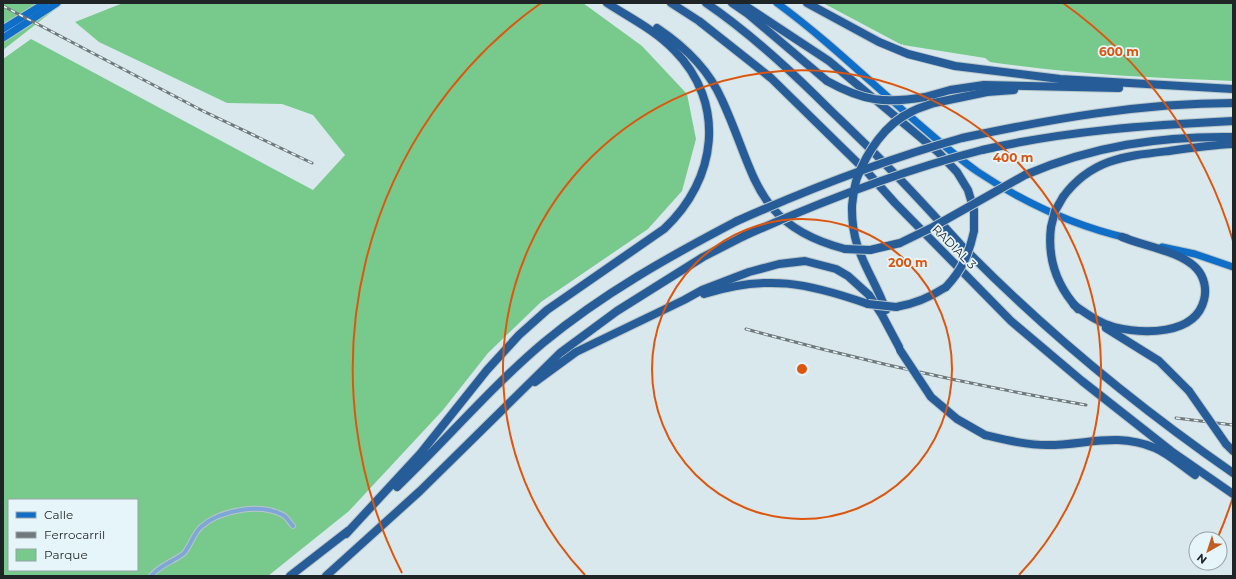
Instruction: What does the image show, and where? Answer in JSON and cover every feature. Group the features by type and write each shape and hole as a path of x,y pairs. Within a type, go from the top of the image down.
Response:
{"highway":[{"path":"346,534 420,454 487,370 518,335 547,310 664,228 679,214 694,192 706,157 709,132 706,104 696,78 674,49 660,36 607,3"},
{"path":"611,3 662,32 678,44 701,67 722,100 757,187 776,212 801,233 822,243 845,249 870,250 900,243 933,227 1024,175 1052,164 1113,146 1155,140 1233,137"},
{"name":"RADIAL 3","path":"671,3 723,39 771,78 869,174 900,209 1011,321 1088,386 1171,451 1233,494"},
{"name":"RADIAL 3","path":"706,3 754,38 784,64 888,167 1024,308 1090,365 1153,415 1233,473"},
{"path":"732,3 748,14 827,81 849,93 867,98 887,101 925,97 950,90 984,85 1233,89"},
{"path":"684,300 728,287 774,282 800,284 828,290 868,304 896,307 911,305 928,299 946,287 963,266 970,249 974,230 974,210 968,190 957,172 939,153 829,61 742,3"},
{"path":"807,3 879,42 908,54 955,66 1060,80 1233,89"},
{"path":"900,349 882,299 856,244 852,220 852,206 856,180 864,162 883,134 893,124 910,112 934,103 987,92 1059,87"},
{"path":"290,576 346,534 411,473 511,371 544,342 625,285 694,244 737,221 844,175 896,157 962,138 1032,123 1119,110 1233,103"},
{"path":"326,576 420,491 517,393 560,352 617,311 703,257 744,236 834,197 877,182 982,150 1031,139 1086,131 1153,125 1233,121"},
{"path":"1233,144 1134,155 1113,159 1085,174 1063,196 1055,211 1051,227 1050,251 1055,274 1063,290 1074,305 1090,319 1131,342 1159,362 1189,391 1226,444 1233,451"},
{"path":"1074,305 1100,322 1113,327 1140,331 1163,330 1176,327 1192,319 1198,313 1203,305 1205,289 1201,275 1197,268 1177,256 1122,237"},
{"path":"517,393 529,387 576,352 709,287 749,272 780,264 805,261 821,264 848,276 865,291 882,315 900,349 931,397 957,419 985,435 1016,443 1033,445 1112,440 1141,444 1154,448 1167,455 1233,500"}],"main road":[{"path":"3,29 45,3"},
{"path":"3,38 58,3"},
{"path":"777,3 829,45 945,147 978,172 1043,209 1081,224 1122,237 1195,254 1233,267"}],"street":[{"path":"150,576 157,569 185,553 191,539 201,527 216,517 249,509 266,510 284,516 293,526"}],"green space":[{"path":"3,3 63,3 3,50"},
{"path":"123,3 583,3 642,46 687,94 696,139 682,191 648,229 541,302 488,353 443,410 349,511 268,576 3,576 3,59 31,39 313,190 345,155 313,115 282,104 227,103 99,42 75,22"},
{"path":"823,3 1233,3 1233,81 1111,75 1051,70 990,62 985,58 903,45 903,43 902,45"}],"railway":[{"path":"3,6 201,110 312,163"},
{"path":"746,329 915,371 1086,405"},
{"path":"1176,418 1233,425"}]}
